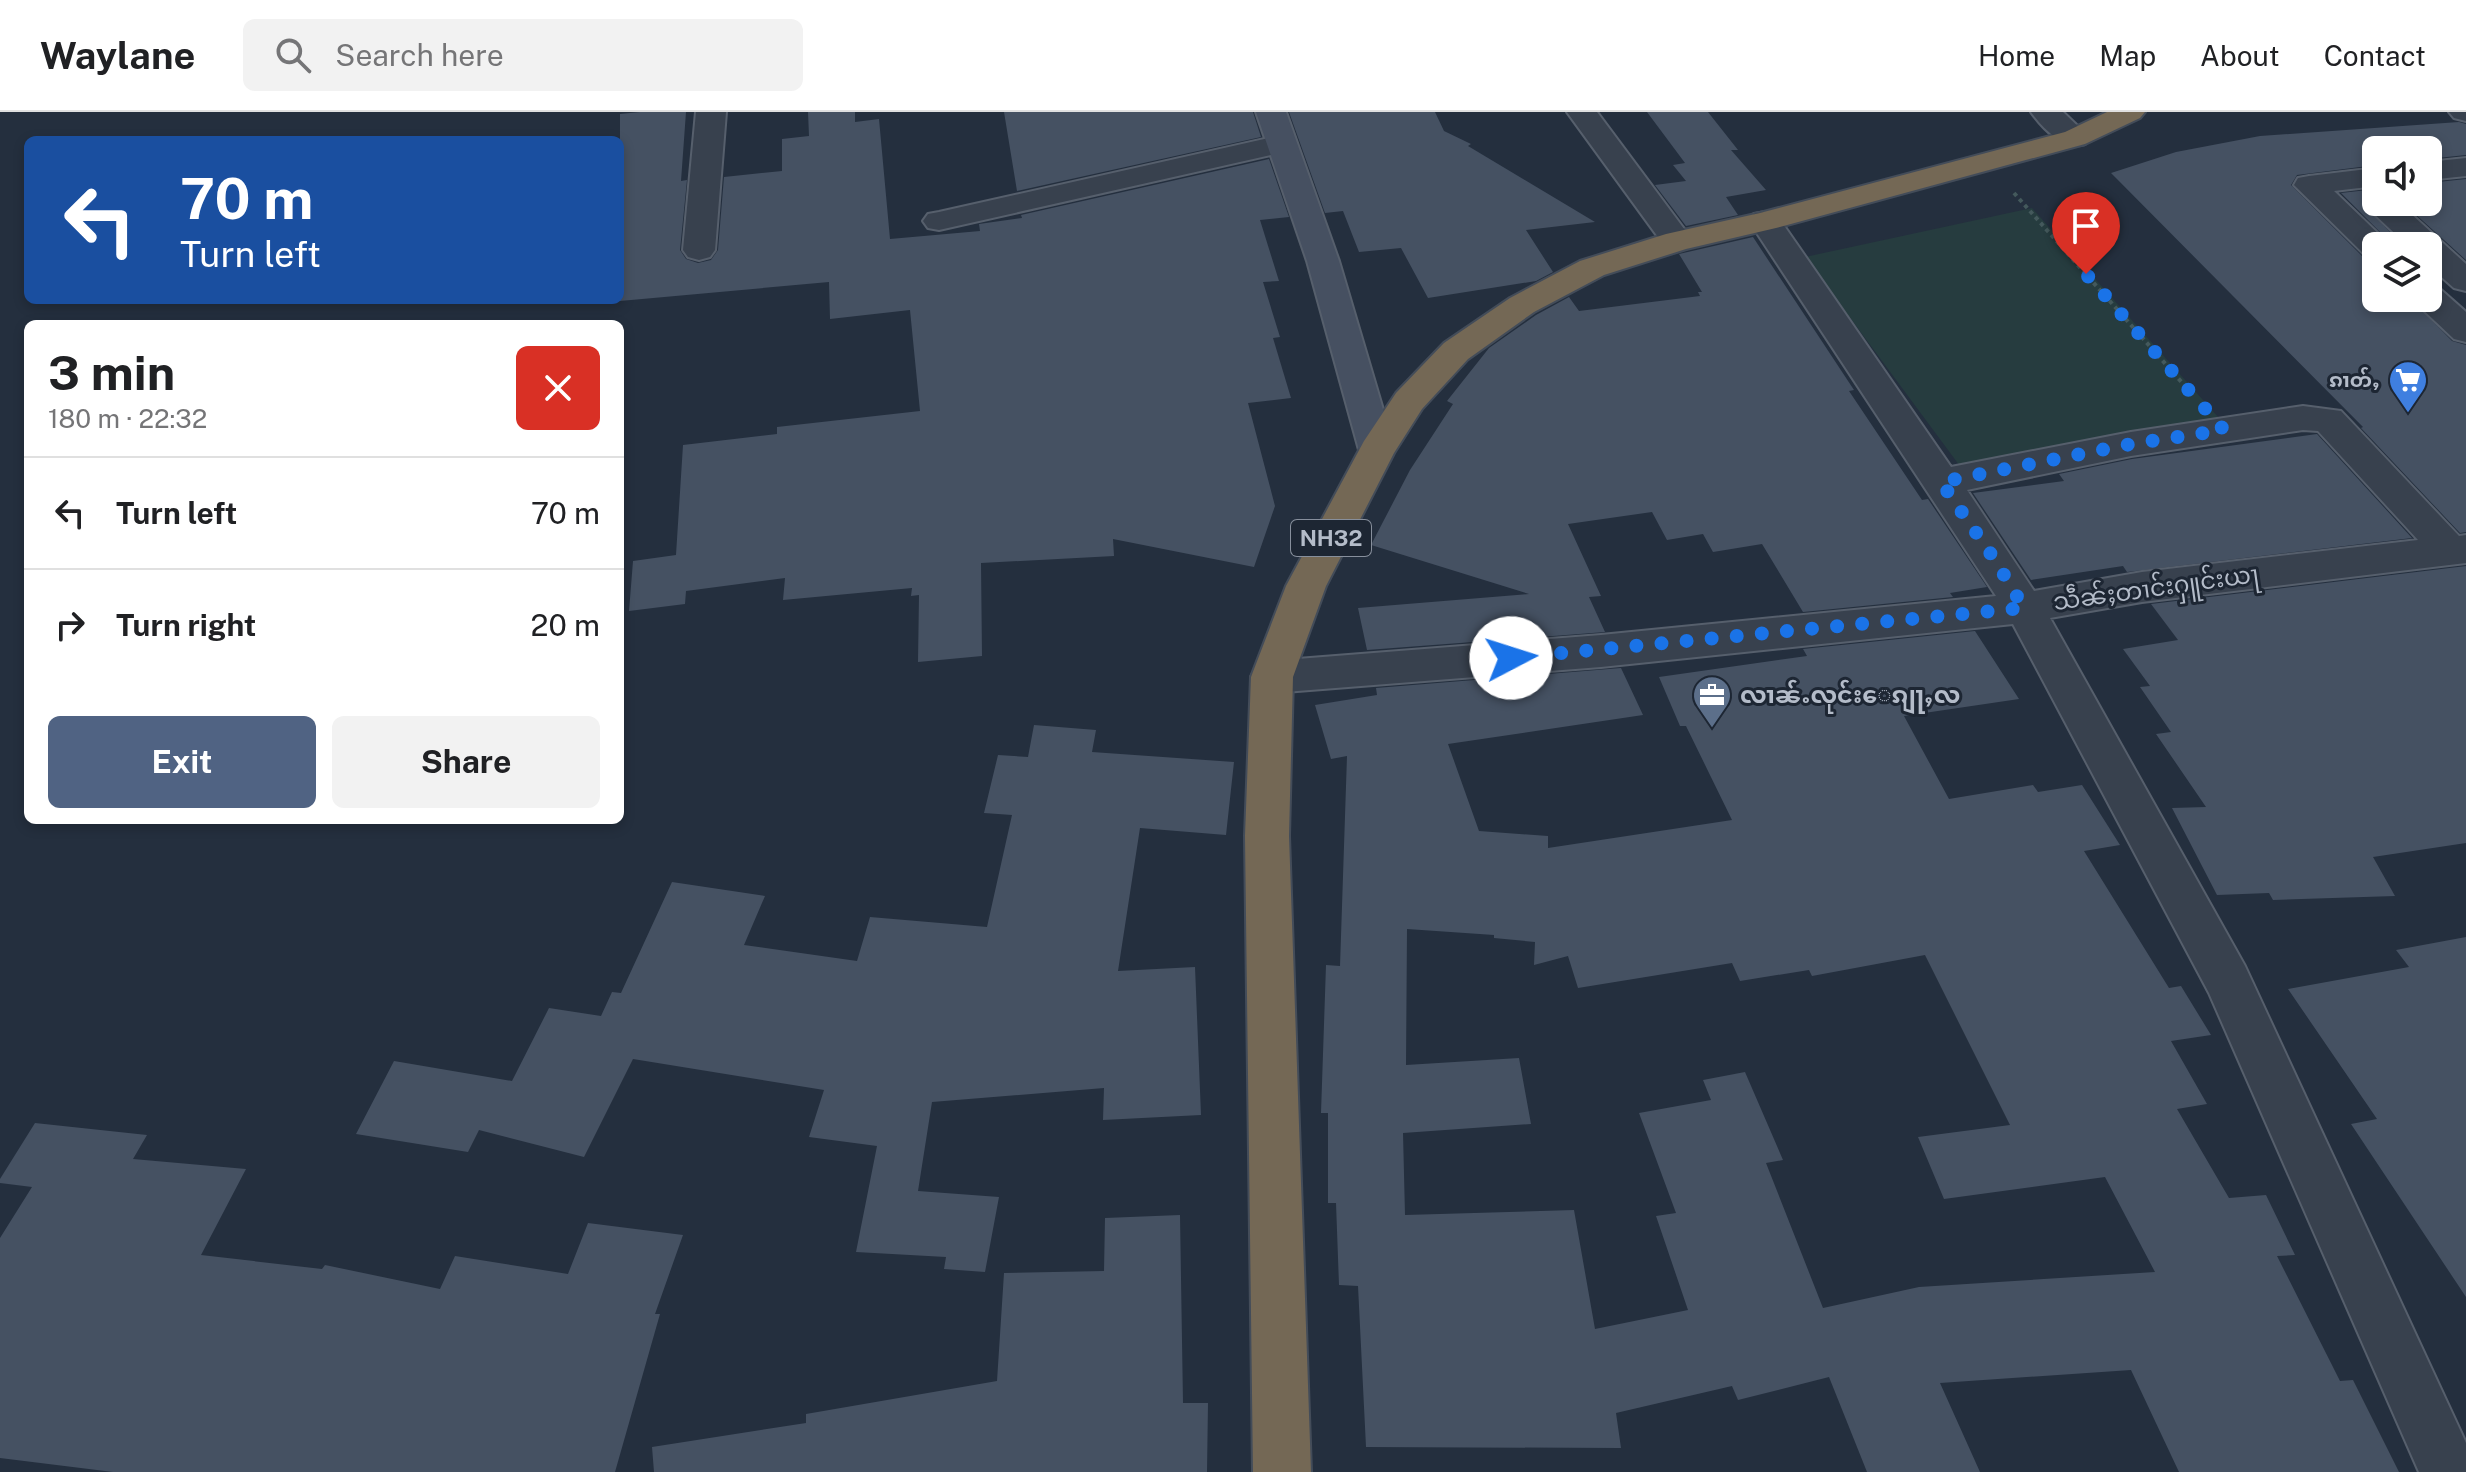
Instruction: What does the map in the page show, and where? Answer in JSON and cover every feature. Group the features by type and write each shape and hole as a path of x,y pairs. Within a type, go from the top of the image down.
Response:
{"highway":[{"name":"NH32","path":"1282,1472 1267,836 1272,677 1306,586 1377,450 1409,401 1456,351 1522,305 1592,268 1677,241 1987,162 2060,125 2130,112"}],"street":[{"path":"699,250 711,112"},
{"path":"1271,112 1323,261 1377,450"},
{"path":"1582,112 1677,241"},
{"path":"939,221 1062,195 1167,167 1282,144"},
{"path":"2442,170 2466,167"},
{"path":"2362,188 2309,185 2362,235"},
{"path":"2400,216 2416,232"},
{"path":"1765,221 1995,560 2228,981 2449,1472"},
{"path":"2442,257 2466,281"},
{"path":"2442,308 2465,329"},
{"path":"1941,482 2131,444 2303,418 2328,420 2456,544"},
{"name":"သဵၼ်ႈတၢင်းႁူင်းယႃ","path":"1272,677 1601,651 2024,608 2142,587 2456,544"}],"path":[{"path":"1987,162 2224,430"}],"green space":[{"path":"2032,208 2219,418 1968,477 1805,257"}],"building":[{"path":"686,112 681,181 687,180 680,250 686,259 698,263 711,260 718,250 724,177 782,171 782,139 809,136 808,112 855,112 855,122 879,119 890,239 980,231 979,224 1022,218 1021,215 1269,159 1289,217 1260,220 1279,281 1263,282 1280,337 1273,338 1291,398 1248,403 1275,506 1254,567 1113,539 1114,556 981,563 982,656 918,662 919,595 911,596 912,588 783,600 785,578 686,591 685,604 629,611 633,561 676,555 683,445 777,434 777,427 920,411 910,310 830,319 829,282 624,301 624,136 620,136 620,114"},
{"path":"1004,112 1253,112 1261,137 1017,191"},
{"path":"1289,112 1435,112 1444,131 1471,144 1468,146 1595,222 1526,230 1553,272 1536,281 1428,298 1401,248 1359,252 1343,211 1325,213"},
{"path":"1647,112 1708,112 1738,150 1731,150 1766,190 1726,197 1738,215 1686,226 1655,185 1686,181 1673,165 1685,163"},
{"name":"ၵၢတ်ႇ","path":"2459,122 2466,124 2466,155 2442,158 2442,136 2362,136 2362,167 2297,175 2291,185 2362,256 2362,312 2424,312 2452,341 2466,345 2466,532 2460,533 2363,427 2111,173 2176,152 2260,136"},
{"path":"2466,179 2466,260 2442,238 2442,232 2435,232 2417,216 2442,216 2442,182"},
{"path":"2362,191 2362,214 2341,193"},
{"path":"2364,216 2374,216 2390,232 2380,232"},
{"path":"1753,237 1854,390 1849,391 1922,500 1928,499 1987,587 1950,593 1953,597 1803,612 1762,544 1713,552 1703,534 1667,540 1652,512 1568,524 1601,596 1589,597 1605,632 1367,650 1358,608 1529,594 1371,545 1410,470 1453,404 1447,401 1489,348 1536,315 1569,297 1579,311 1700,296 1698,292 1702,292 1679,254"},
{"path":"2317,434 2412,538 2127,572 2123,566 2031,580 1973,493 2064,481 2059,474 2132,459"},
{"path":"2466,566 2466,843 2373,857 2395,896 2273,900 2269,893 2217,895 2172,808 2206,807 2156,734 2171,732 2140,687 2150,686 2123,649 2178,640 2151,604"},
{"path":"1975,631 2019,699 1904,716 1949,799 2033,785 2038,792 2082,785 2120,845 2084,851 2169,988 2181,986 2211,1035 2171,1041 2207,1104 2177,1109 2229,1198 2266,1195 2295,1255 2277,1256 2340,1381 2353,1380 2399,1472 2179,1472 2131,1370 1940,1383 1980,1472 1867,1472 1829,1377 1738,1400 1732,1386 1616,1413 1621,1448 1366,1447 1358,1286 1339,1285 1336,1203 1328,1203 1328,1113 1321,1113 1326,965 1340,966 1347,756 1331,759 1315,705 1377,695 1376,688 1621,668 1643,715 1448,744 1479,831 1548,836 1548,848 1732,820 1686,726 1680,726 1659,677 1807,656 1803,649","holes":["1407,929 1494,935 1494,938 1535,942 1534,965 1568,956 1578,988 1732,963 1740,981 1809,970 1812,976 1925,955 2010,1125 1918,1137 1944,1199 2105,1177 2155,1272 1919,1287 1823,1308 1766,1163 1783,1160 1745,1072 1703,1080 1711,1100 1639,1113 1676,1213 1656,1216 1688,1310 1595,1329 1574,1210 1405,1215 1403,1133 1531,1124 1519,1058 1406,1065"]},
{"path":"1034,725 1096,730 1092,752 1234,762 1226,835 1140,828 1118,971 1195,967 1201,1115 1103,1120 1104,1088 932,1102 918,1191 999,1197 985,1272 944,1269 946,1257 856,1252 877,1146 809,1137 824,1090 633,1059 584,1157 479,1130 468,1152 356,1134 394,1061 512,1081 549,1008 601,1016 612,992 621,993 672,882 765,896 744,945 857,961 870,917 987,927 1012,815 984,813 998,755 1028,757"},
{"path":"2466,937 2466,1297 2351,1124 2377,1119 2288,989 2409,967 2396,950"},
{"path":"35,1123 147,1135 133,1159 246,1169 201,1255 322,1269 325,1265 440,1289 455,1256 568,1274 588,1223 683,1235 655,1314 660,1314 615,1472 113,1472 0,1458 0,1238 32,1187 0,1183 0,1179"},
{"path":"1180,1215 1183,1403 1208,1403 1207,1472 654,1472 652,1447 806,1423 806,1414 997,1381 1004,1273 1104,1271 1105,1218"}],"place":[{"name":"ၵၢတ်ႇ","path":"2408,414"},
{"name":"လၢၼ်ႉလုင်းေၵျႃႇလ","path":"1712,729"}],"route":[{"path":"1511,658 2024,608 1941,482 2131,444 2224,430 2086,274"}]}
